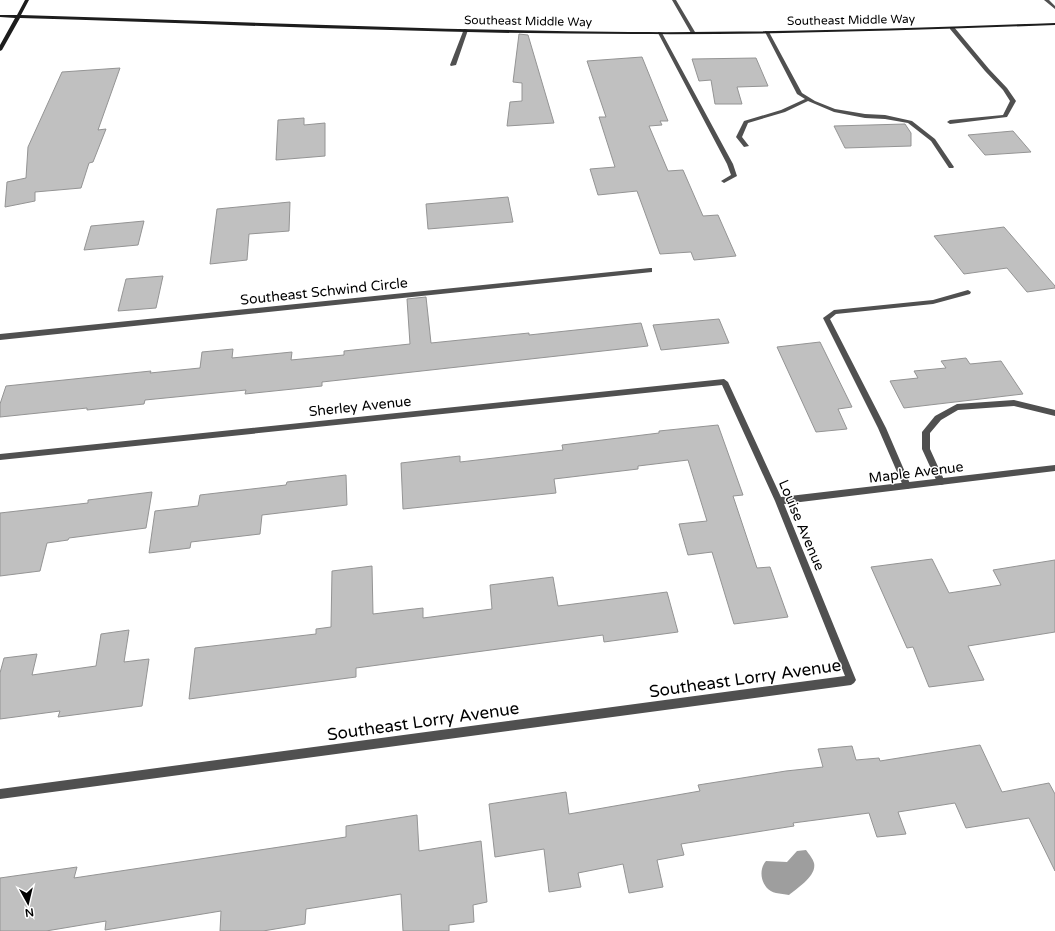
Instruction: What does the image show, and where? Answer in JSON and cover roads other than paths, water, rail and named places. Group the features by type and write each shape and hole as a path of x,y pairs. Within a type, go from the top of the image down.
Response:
{"street":[{"path":"0,50 26,0"},
{"path":"674,0 693,32"},
{"path":"1046,0 1055,8"},
{"name":"Southeast Middle Way","path":"0,16 466,30 660,33 952,28 1055,24"},
{"path":"950,122 1005,116 1013,101 1005,89 952,28"},
{"path":"453,65 466,30"},
{"path":"766,32 800,94 834,110 910,122 933,140 951,167"},
{"path":"660,33 730,164 734,176 724,181"},
{"path":"746,146 739,137 746,122 783,111 809,99"},
{"name":"Southeast Schwind Circle","path":"0,337 650,270"},
{"path":"907,486 882,428 826,318 834,312 933,302 968,292"},
{"name":"Sherley Avenue","path":"0,458 724,382"},
{"name":"Louise Avenue","path":"724,382 779,501 851,680"},
{"path":"941,482 926,449 926,432 938,418 958,407 1014,403 1055,413"},
{"name":"Maple Avenue","path":"779,501 1055,468"},
{"name":"Southeast Lorry Avenue","path":"0,794 851,680"}]}
